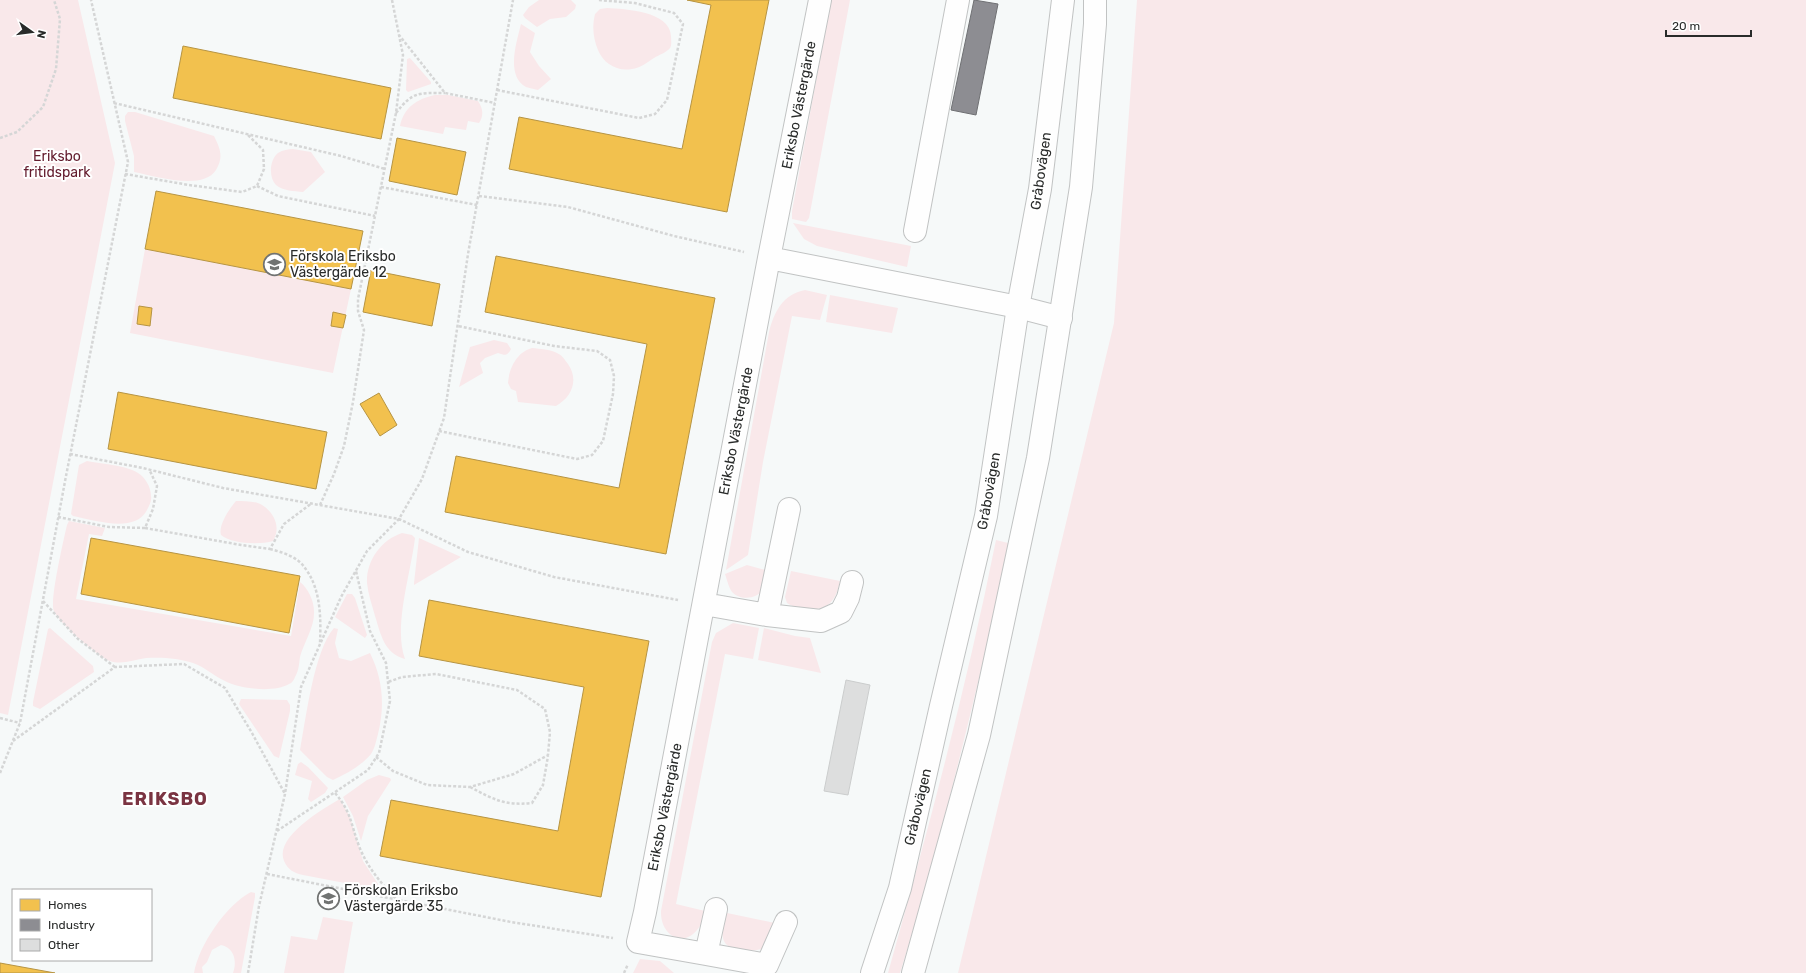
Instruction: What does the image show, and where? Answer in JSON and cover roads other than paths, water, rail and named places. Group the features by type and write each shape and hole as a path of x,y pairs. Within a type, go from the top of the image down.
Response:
{"street":[{"name":"Eriksbo Västergärde","path":"706,954 638,942 820,0"},
{"path":"915,231 958,0"},
{"name":"Gråbovägen","path":"872,973 900,888 986,516 1018,307 1040,190 1063,0"},
{"path":"913,973 979,735 1038,458 1081,187 1095,24 1095,0"},
{"path":"769,258 1018,307 1061,318"},
{"path":"767,615 789,509"},
{"path":"704,604 767,615 821,621 841,612 848,598 852,582"},
{"path":"716,909 706,954 767,964 786,922"}],"place":[{"name":"Förskola Eriksbo Västergärde 12","path":"274,264"},
{"name":"Förskolan Eriksbo Västergärde 35","path":"328,898"}],"district":[{"name":"ERIKSBO","path":"165,799"}],"park label":[{"name":"Eriksbo fritidspark","path":"57,164"}]}
